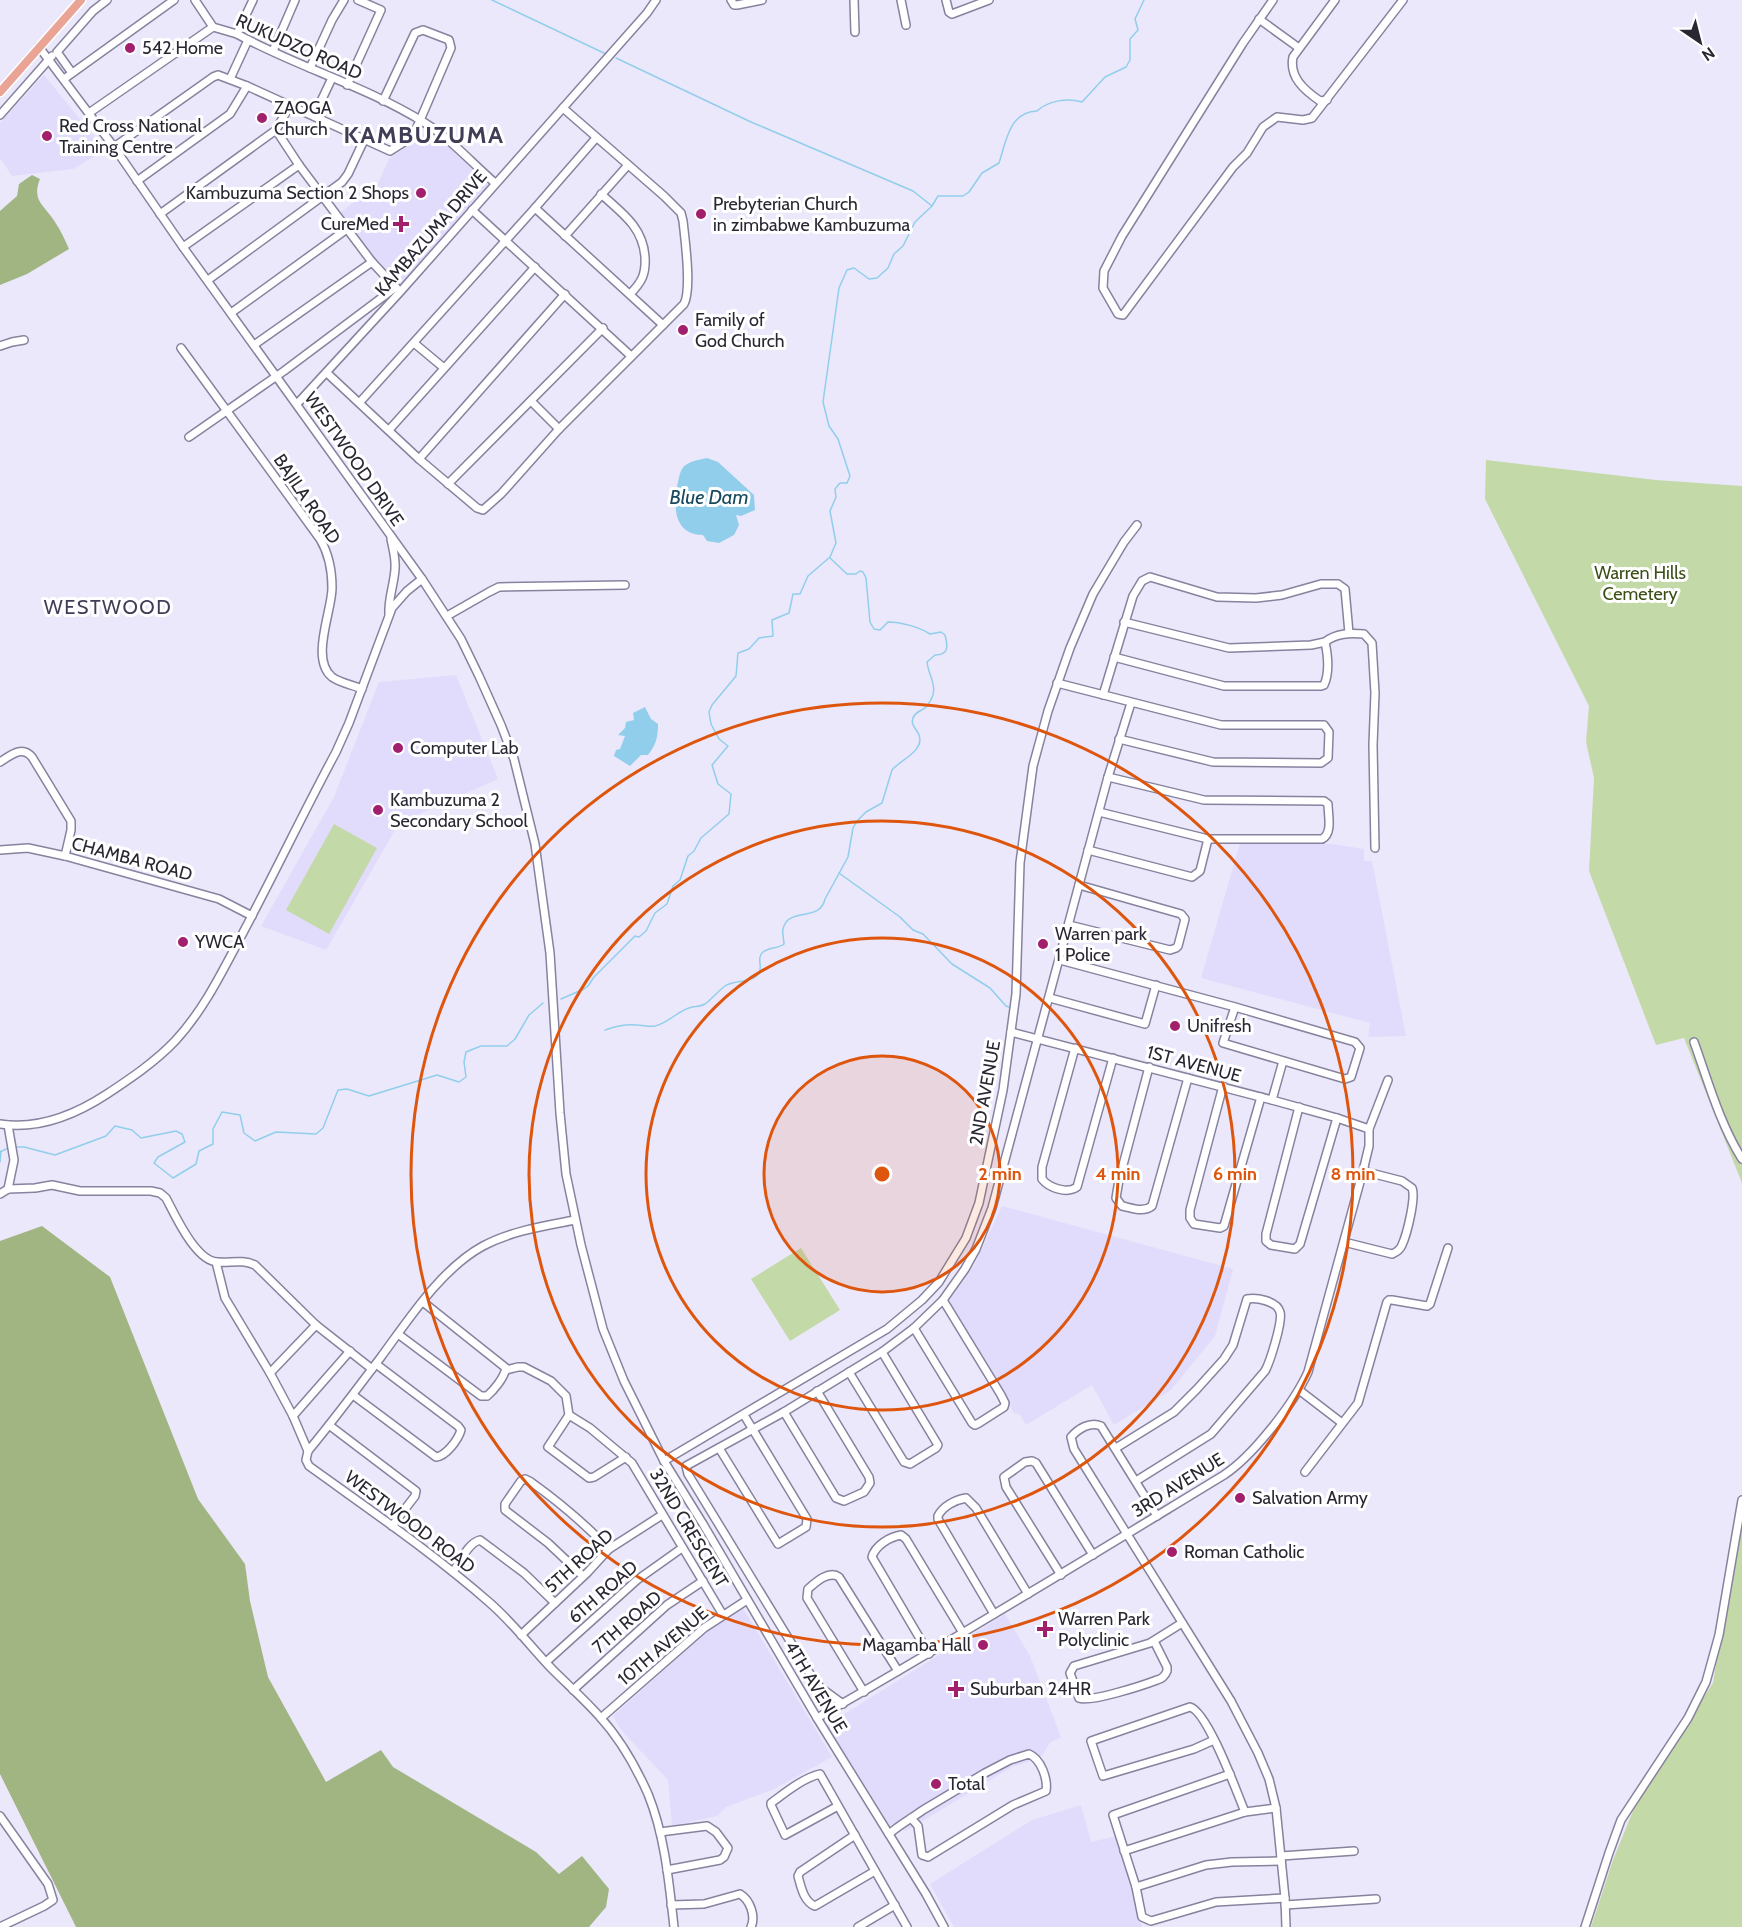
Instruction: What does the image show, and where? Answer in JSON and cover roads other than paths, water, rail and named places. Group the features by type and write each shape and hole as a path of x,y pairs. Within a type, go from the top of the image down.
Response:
{"main road":[{"path":"0,92 81,0"}],"street":[{"path":"0,115 93,11 107,0"},
{"path":"64,79 174,0"},
{"path":"195,0 213,27"},
{"path":"237,34 253,0"},
{"path":"273,51 295,0"},
{"path":"310,68 344,0"},
{"path":"347,85 381,10 358,0"},
{"name":"KAMBAZUMA DRIVE","path":"297,404 563,108 656,0"},
{"path":"731,0 734,5 737,5 762,0"},
{"path":"854,0 855,32"},
{"path":"901,0 906,25"},
{"path":"946,0 951,14 989,0"},
{"path":"1273,0 1242,43 1122,236 1104,271 1103,288 1118,314 1124,315 1263,127 1277,117 1303,120 1312,118 1403,0"},
{"path":"1327,100 1320,101 1310,94 1300,84 1291,65 1299,48 1335,0"},
{"path":"1259,19 1299,48"},
{"name":"RUKUDZO ROAD","path":"89,113 213,27 237,34 420,120 434,129 495,183"},
{"path":"114,147 213,77 222,75 390,151 412,135 420,120 451,48 449,40 423,30 415,33 383,101"},
{"path":"231,79 248,40"},
{"name":"WESTWOOD DRIVE","path":"39,47 114,147 183,248 422,579 447,616 475,666 505,733 535,844 550,953 563,1146 575,1220"},
{"path":"57,52 72,73"},
{"path":"314,116 332,78"},
{"path":"137,181 230,114 247,86"},
{"path":"160,214 276,130 290,105"},
{"path":"327,373 419,459 477,508 483,510 501,494 559,429 684,304 686,299 681,213 563,108"},
{"path":"189,437 398,290 372,262 299,165 276,130"},
{"path":"208,280 345,178 364,138"},
{"path":"360,402 596,138"},
{"path":"183,248 299,165"},
{"path":"565,236 628,165"},
{"path":"601,194 629,220 641,235 645,249 645,274 630,294"},
{"path":"535,208 663,325"},
{"path":"472,210 632,356"},
{"path":"231,313 347,229"},
{"path":"254,345 372,262"},
{"path":"389,430 535,267"},
{"path":"419,459 565,294"},
{"path":"448,484 603,328"},
{"path":"0,346 24,340"},
{"path":"414,343 444,368"},
{"name":"BAJILA ROAD","path":"181,348 326,549 332,590 322,651 326,670 337,680 362,689"},
{"path":"531,401 559,429"},
{"name":"2ND AVENUE","path":"664,1461 887,1329 922,1300 939,1282 966,1238 979,1203 1003,1090 1016,994 1020,863 1033,766 1057,683 1093,594 1124,542 1137,525"},
{"path":"389,617 388,608 395,571 391,537"},
{"path":"1103,695 1133,596 1142,581 1150,577 1217,597 1236,598 1282,595 1321,584 1338,584 1346,589 1349,633"},
{"path":"8,1189 14,1164 12,1139 4,1124 47,1121 74,1113 111,1091 159,1057 183,1032 208,996 252,916 336,752 389,617 397,602 422,579"},
{"path":"447,616 500,587 625,585"},
{"path":"1124,622 1229,648 1311,645 1349,633 1364,634 1373,647 1375,848"},
{"path":"1114,657 1224,686 1324,686 1328,676 1325,642"},
{"path":"1057,683 1221,725 1324,725 1329,732 1328,758 1322,763 1213,762 1119,739"},
{"path":"686,1466 783,1412 882,1352 914,1328 943,1300 965,1269 985,1229 992,1208 1108,777 1131,703"},
{"path":"0,762 21,751 29,753 36,763 71,821 65,856"},
{"path":"1099,812 1208,839 1322,839 1329,832 1328,804 1324,801 1204,800 1108,777"},
{"path":"1088,850 1192,877 1200,872 1208,839"},
{"name":"CHAMBA ROAD","path":"0,850 28,848 65,856 219,899 252,916"},
{"path":"1070,925 1170,950 1178,945 1185,925 1185,919 1181,914 1079,885"},
{"path":"1060,960 1234,1007 1355,1042 1360,1048 1351,1077 1345,1079 1223,1044 1234,1007"},
{"path":"1050,998 1145,1024 1156,986"},
{"name":"1ST AVENUE","path":"1011,1032 1223,1086 1369,1129"},
{"path":"1694,1042 1724,1122 1742,1160"},
{"path":"1075,1048 1042,1167 1042,1179 1048,1186 1073,1190 1077,1186 1113,1058"},
{"path":"1272,1100 1283,1061"},
{"path":"1149,1067 1119,1180 1116,1198 1122,1206 1146,1210 1152,1206 1188,1078"},
{"name":"3RD AVENUE","path":"817,1718 1061,1575 1236,1467 1299,1390 1314,1355 1364,1171 1369,1146 1369,1129 1388,1080"},
{"path":"1223,1086 1190,1210 1190,1218 1194,1224 1220,1228 1224,1226 1261,1097"},
{"path":"1299,1107 1266,1233 1266,1241 1271,1245 1295,1249 1299,1244 1337,1118"},
{"path":"994,1137 1009,1141"},
{"path":"1344,1242 1392,1254 1399,1250 1403,1242 1414,1196 1412,1188 1402,1181 1364,1171"},
{"path":"0,1194 8,1189 52,1185 80,1191 160,1193 166,1198 200,1253 207,1259 216,1262 244,1261 255,1265 316,1325 461,1430 444,1454 436,1457 353,1395"},
{"path":"216,1262 225,1298 270,1373 293,1416 308,1451 423,1302 454,1267 481,1247 497,1239 526,1230 575,1220"},
{"name":"4TH AVENUE","path":"575,1220 603,1329 624,1381 664,1461 944,1927"},
{"path":"1305,1472 1352,1413 1362,1392 1387,1302 1392,1300 1427,1306 1430,1304 1448,1248"},
{"path":"1116,1448 1174,1412 1224,1359 1233,1345 1247,1299 1264,1301 1278,1308 1281,1313 1280,1321 1269,1364 1265,1371 1211,1434 1136,1481"},
{"path":"914,1328 972,1423 975,1425 979,1423 1004,1407 1005,1403 1001,1395 943,1300"},
{"path":"423,1302 506,1370"},
{"path":"270,1373 316,1325"},
{"path":"887,1329 896,1341"},
{"path":"398,1334 483,1396 491,1393 506,1370 518,1366 524,1367 551,1381 566,1396 570,1415"},
{"path":"293,1416 350,1351"},
{"path":"849,1372 905,1463 910,1464 938,1445 882,1352"},
{"path":"1299,1390 1342,1424"},
{"path":"783,1412 836,1498 844,1501 864,1492 870,1484 869,1477 817,1391"},
{"path":"719,1448 778,1544 806,1527 807,1519 744,1414"},
{"name":"32ND CRESCENT","path":"626,1457 589,1478 548,1447 570,1415 626,1457 638,1472 723,1615"},
{"path":"1157,1516 1105,1430 1095,1423 1089,1424 1071,1437 1074,1449 1231,1701 1269,1779 1281,1859 1286,1927"},
{"path":"329,1425 416,1491 415,1496 392,1526"},
{"name":"WESTWOOD ROAD","path":"308,1451 306,1456 309,1466 453,1572 498,1611 601,1718 619,1742 648,1794 660,1832 674,1927"},
{"path":"678,1453 688,1474 815,1682 843,1704"},
{"path":"1061,1575 1006,1487 1004,1477 1025,1462 1036,1463 1093,1555"},
{"path":"583,1576 548,1543 505,1510 505,1504 521,1481 525,1479 531,1482 562,1505 586,1525 609,1549"},
{"path":"994,1614 938,1519 942,1509 957,1500 966,1497 976,1508 1028,1594"},
{"path":"1585,1927 1622,1820 1688,1718 1706,1682 1719,1635 1742,1500"},
{"name":"5TH ROAD","path":"521,1635 609,1549 662,1515"},
{"path":"929,1653 872,1557 876,1548 887,1540 901,1535 906,1539 963,1633"},
{"path":"453,1572 474,1542 480,1540 524,1573 555,1603"},
{"name":"6TH ROAD","path":"546,1662 637,1580 682,1548"},
{"path":"864,1692 807,1598 808,1589 824,1578 831,1574 839,1576 898,1671"},
{"name":"7TH ROAD","path":"573,1690 667,1605 703,1581"},
{"name":"10TH AVENUE","path":"601,1718 704,1628 747,1599"},
{"path":"1154,1641 1167,1667 1167,1671 1159,1680 1094,1699 1079,1698 1070,1673 1074,1666 1154,1641 1182,1623"},
{"path":"1214,1740 1194,1749 1103,1776 1091,1741 1190,1707 1195,1708 1214,1740 1245,1812"},
{"path":"889,1834 911,1818 1010,1760 1029,1754 1038,1759 1047,1785 1046,1791 1013,1805 928,1857 922,1855 918,1826 911,1818"},
{"path":"838,1806 785,1835 771,1803 811,1777 820,1774 907,1927"},
{"path":"1230,1774 1113,1815 1136,1887 1142,1917 1148,1921 1216,1902 1376,1899"},
{"path":"1124,1851 1245,1812 1275,1808"},
{"path":"0,1816 48,1884 53,1899 44,1906 0,1927"},
{"path":"660,1832 707,1826 716,1832 728,1848 720,1860 667,1870"},
{"path":"855,1835 800,1872 798,1876 807,1900 816,1906 875,1871"},
{"path":"1136,1887 1206,1865 1354,1851"},
{"path":"671,1905 704,1904 740,1894 752,1910 751,1927"},
{"path":"858,1927 895,1905"}],"water":[{"name":"Blue Dam","path":"707,458 718,462 754,495 755,510 741,516 736,515 739,525 734,535 719,543 707,541 703,535 693,534 686,530 677,517 676,491 682,469 690,463"},
{"path":"645,707 651,719 658,724 656,741 648,755 641,755 630,766 614,756 616,750 620,749 625,736 618,735 625,728 626,722 634,720 633,713"}],"waterway":[{"path":"492,0 606,54"},
{"path":"561,999 588,986 635,936 639,937 646,931 655,913 667,904 673,886 680,880 688,856 694,851 701,838 729,814 731,794 718,784 712,765 728,746 719,739 711,724 709,712 712,705 736,676 738,653 749,649 759,638 773,636 772,620 789,613 793,594 800,594 808,576 830,557 836,543 830,511 836,497 835,489 840,483 847,483 850,476 838,439 829,426 823,402 839,288 847,270 854,268 869,279 877,278 888,268 894,254 903,246 915,222 932,206 938,196 963,196 969,192 982,173 999,163 1010,130 1020,117 1053,102 1065,100 1082,102 1105,77 1126,67 1130,60 1130,39 1138,30 1135,19 1144,0"},
{"path":"616,58 751,122 913,191 932,206"},
{"path":"605,1030 625,1025 660,1024 687,1009 705,1004 729,984 756,976 760,971 761,954 784,944 783,931 786,922 791,918 817,911 822,906 848,857 853,828 857,821 866,812 882,803 892,770 911,755 918,746 919,735 912,720 915,714 925,708 931,700 934,689 927,662 935,655 945,652 947,646 945,635 941,632 930,634 915,627 893,622 888,622 880,630 874,629 870,622 866,578 863,572 847,574 830,558"},
{"path":"839,873 900,917 913,930 923,934 952,964 990,988 1009,1007"},
{"path":"14,1147 24,1147 55,1155 106,1136 115,1126 132,1130 141,1138 176,1131 182,1134 185,1142 158,1157 154,1163 173,1178 196,1164 199,1151 213,1144 213,1129 222,1112 240,1115 244,1133 255,1141 276,1132 316,1134 323,1128 338,1090 347,1089 369,1096 437,1075 459,1082 466,1077 464,1062 466,1052 481,1046 507,1046 515,1039 529,1015 543,1003"},
{"path":"0,1152 10,1147"},
{"path":"0,1162 1,1151"}],"place":[{"name":"542 Home","path":"130,48"},
{"name":"ZAOGA Church","path":"262,118"},
{"name":"Red Cross National Training Centre","path":"47,136"},
{"name":"Kambuzuma Section 2 Shops","path":"421,193"},
{"name":"Prebyterian Church in zimbabwe Kambuzuma","path":"701,214"},
{"name":"CureMed","path":"401,224"},
{"name":"Family of God Church","path":"683,330"},
{"name":"Computer Lab","path":"398,748"},
{"name":"Kambuzuma 2 Secondary School","path":"378,810"},
{"name":"YWCA","path":"183,942"},
{"name":"Warren park 1 Police","path":"1043,944"},
{"name":"Unifresh","path":"1175,1026"},
{"name":"Salvation Army","path":"1240,1498"},
{"name":"Roman Catholic","path":"1172,1552"},
{"name":"Warren Park Polyclinic","path":"1045,1629"},
{"name":"Magamba Hall","path":"983,1645"},
{"name":"Suburban 24HR","path":"956,1689"},
{"name":"Total","path":"936,1784"}],"district":[{"name":"KAMBUZUMA","path":"424,134"},
{"name":"WESTWOOD","path":"108,607"}],"park label":[{"name":"Warren Hills Cemetery","path":"1640,583"}]}
